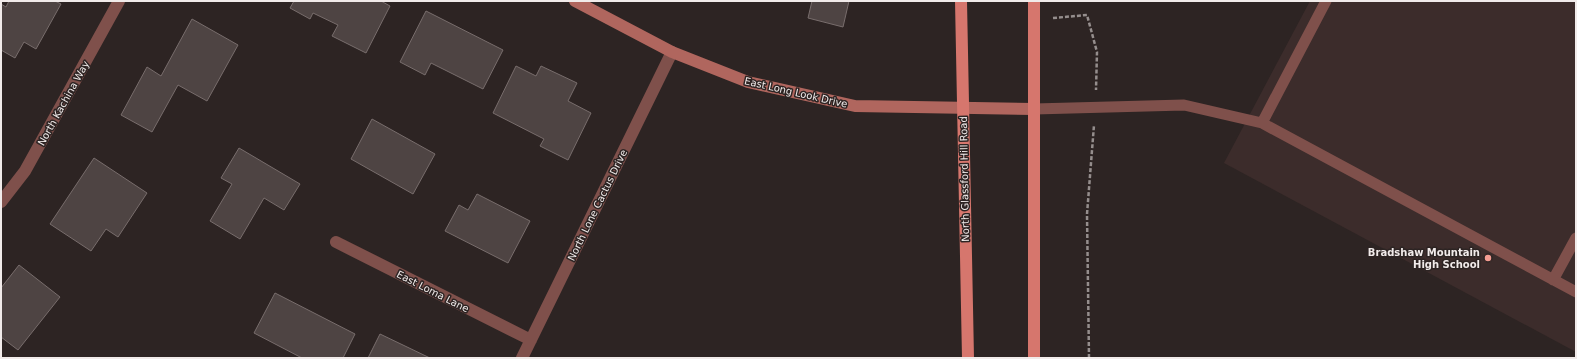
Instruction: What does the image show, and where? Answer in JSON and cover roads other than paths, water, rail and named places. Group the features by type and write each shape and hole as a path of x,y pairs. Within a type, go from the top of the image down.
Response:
{"main road":[{"name":"North Glassford Hill Road","path":"960,1 968,358"},
{"path":"1034,1 1034,358"}],"street":[{"name":"North Kachina Way","path":"1,202 25,171 119,1"},
{"name":"East Long Look Drive","path":"575,1 672,52 748,82 855,106 1034,109"},
{"name":"North Lone Cactus Drive","path":"522,358 672,52"},
{"name":"East Loma Lane","path":"336,242 531,340"}],"lane":[{"path":"1262,123 1326,1"},
{"path":"1034,109 1184,105 1262,123 1576,292"},
{"path":"1553,280 1576,238"}],"place":[{"name":"Bradshaw Mountain High School","path":"1488,258"}]}
